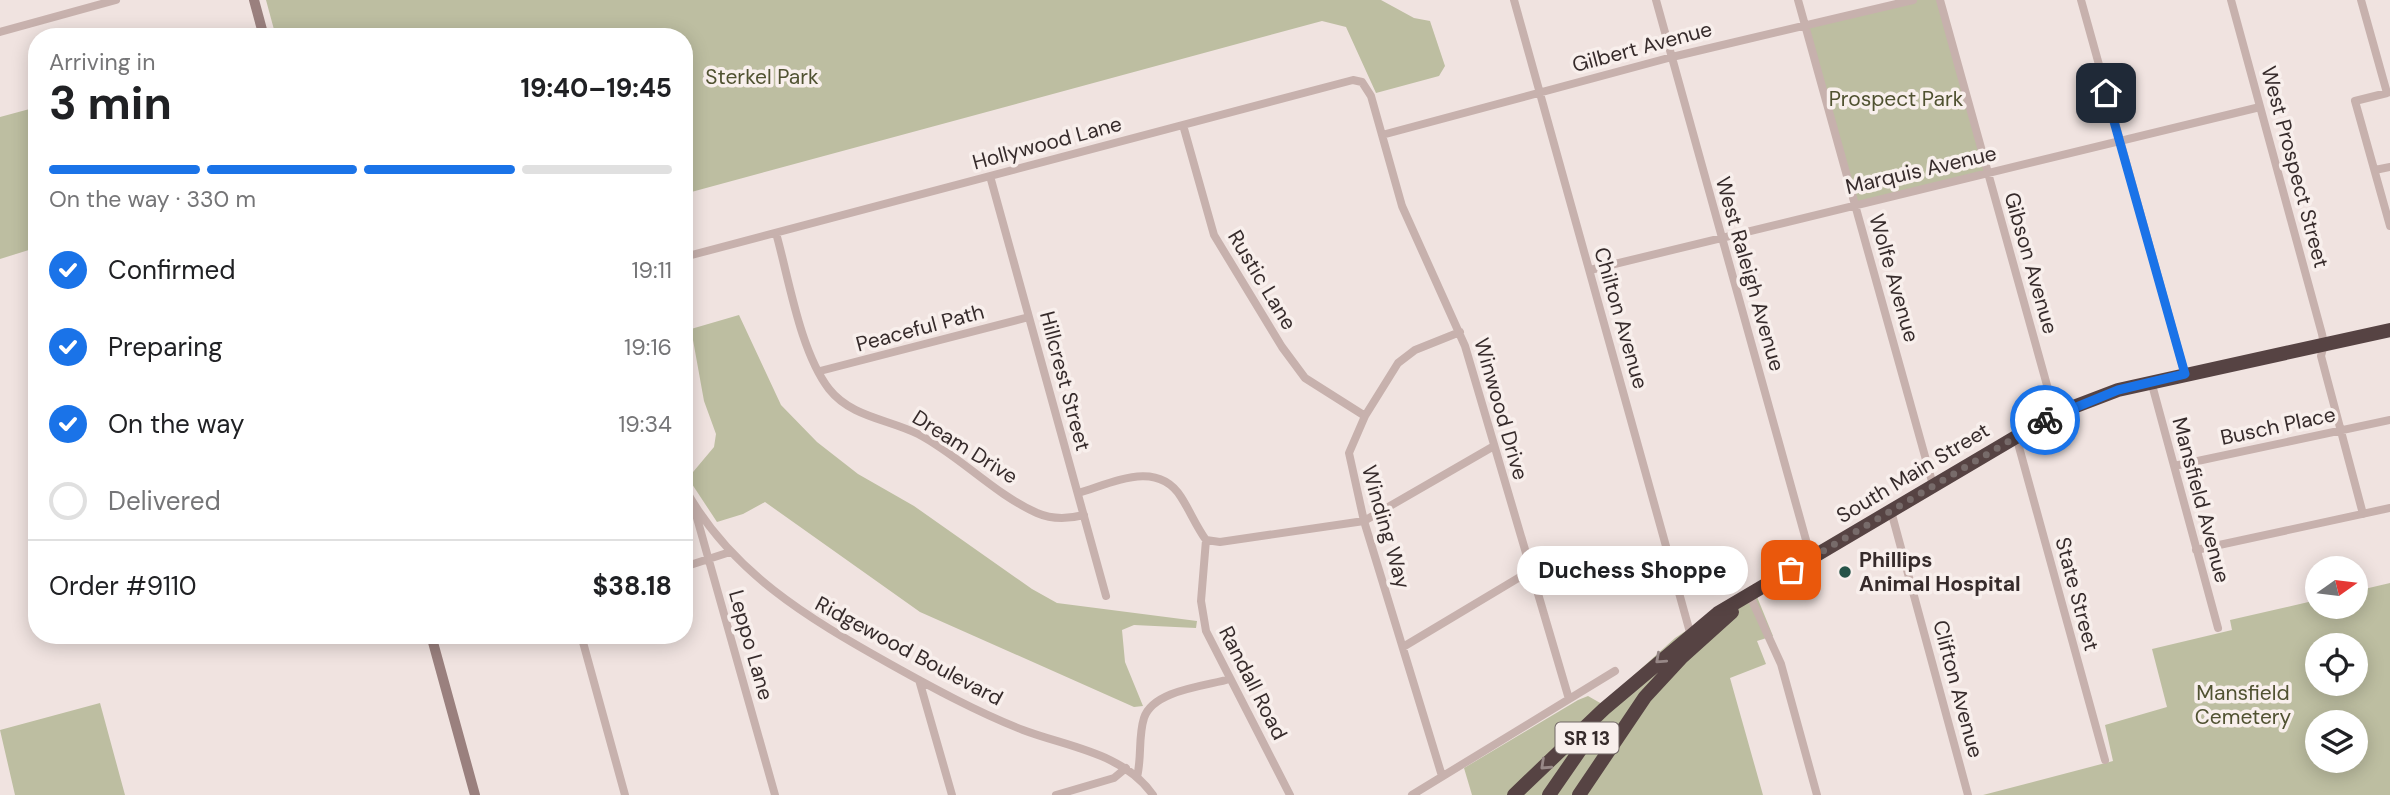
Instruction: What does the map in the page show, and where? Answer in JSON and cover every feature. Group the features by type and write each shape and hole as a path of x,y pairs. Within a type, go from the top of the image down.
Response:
{"highway":[{"name":"South Main Street","path":"1579,795 1631,716 1718,613 2016,436 2055,414 2093,398 2151,381 2390,330"},
{"name":"South Main Street","path":"1631,686 1693,640"},
{"path":"1514,795 1631,686"},
{"name":"SR 13","path":"1549,795 1592,732 1631,686"}],"main road":[{"path":"254,0 262,28"},
{"path":"433,644 475,795"}],"street":[{"path":"0,32 116,0"},
{"name":"Chilton Avenue","path":"1514,0 1693,640"},
{"name":"West Raleigh Avenue","path":"1656,0 1811,558"},
{"name":"Wolfe Avenue","path":"1798,0 1933,485"},
{"name":"Gilbert Avenue","path":"1382,135 1672,57 1913,0"},
{"name":"Gibson Avenue","path":"1940,0 2055,414"},
{"path":"2081,0 2185,374"},
{"name":"West Prospect Street","path":"2231,0 2325,344 2321,356 2363,514"},
{"path":"2361,0 2387,93 2355,101 2390,226"},
{"name":"Hollywood Lane","path":"693,255 1358,80 1369,90 1382,135"},
{"name":"Marquis Avenue","path":"1590,270 2119,139 2260,107"},
{"name":"Rustic Lane","path":"1183,125 1214,235 1282,347 1305,379 1365,416"},
{"name":"Winwood Drive","path":"1382,135 1406,215 1460,332 1569,699"},
{"path":"2375,170 2390,167"},
{"name":"Hillcrest Street","path":"990,176 1106,596"},
{"name":"Dream Drive","path":"776,233 808,345 820,372 836,397 852,409 927,439 1029,509 1059,519 1084,516"},
{"name":"Peaceful Path","path":"820,372 1029,317"},
{"name":"Winding Way","path":"1443,776 1364,521 1349,453 1365,416 1390,374 1405,356 1460,332"},
{"name":"Mansfield Avenue","path":"2151,381 2218,628"},
{"name":"Busch Place","path":"2174,466 2390,420"},
{"name":"State Street","path":"2016,436 2105,760"},
{"path":"1078,493 1155,475 1175,488 1206,540 1220,542 1364,521 1494,446"},
{"name":"Ridgewood Boulevard","path":"694,504 730,552 793,607 919,680 1010,724 1126,768 1153,795"},
{"name":"Leppo Lane","path":"694,504 775,795"},
{"path":"2196,550 2390,508"},
{"name":"Clifton Avenue","path":"1891,511 1968,795"},
{"name":"Randall Road","path":"1206,540 1202,610 1206,631 1290,795"},
{"path":"693,564 730,552"},
{"path":"1403,647 1530,571"},
{"path":"1749,596 1781,664 1818,795"},
{"path":"583,644 625,795"},
{"path":"1412,795 1615,671"},
{"path":"1137,777 1142,757 1144,718 1152,704 1168,696 1230,679"},
{"path":"919,680 952,795"},
{"path":"1056,795 1114,778 1126,768"}],"green space":[{"name":"Sterkel Park","path":"266,0 1381,0 1414,18 1430,21 1445,66 1439,76 1376,93 1346,27 1322,21 693,192 693,28 274,28"},
{"name":"Prospect Park","path":"1913,0 1940,0 1988,173 1855,204 1805,25"},
{"path":"28,109 28,250 0,259 0,117"},
{"path":"739,315 781,405 817,442 858,474 914,506 1032,589 1057,603 1197,621 1196,628 1134,625 1122,630 1125,662 1143,706 1134,707 920,612 765,502 743,514 717,522 693,486 693,472 714,447 716,434 704,401 693,328"},
{"name":"Mansfield Cemetery","path":"2390,583 2390,795 1983,795 2113,761 2105,725 2167,707 2152,649 2232,630 2230,620 2305,603 2305,620 2368,620 2368,588"},
{"path":"1753,587 1773,636 1757,641 1766,664 1730,678 1763,795 1472,795 1464,768 1578,700 1588,696 1602,704 1675,638"},
{"path":"100,703 125,795 15,795 0,730"}],"way so far":[{"path":"1791,570 2045,420"}],"place":[{"name":"Duchess Shoppe","path":"1791,570"},
{"name":"Phillips Animal Hospital","path":"1845,572"}],"route":[{"path":"2045,420 2093,398 2185,374 2106,93"}]}
